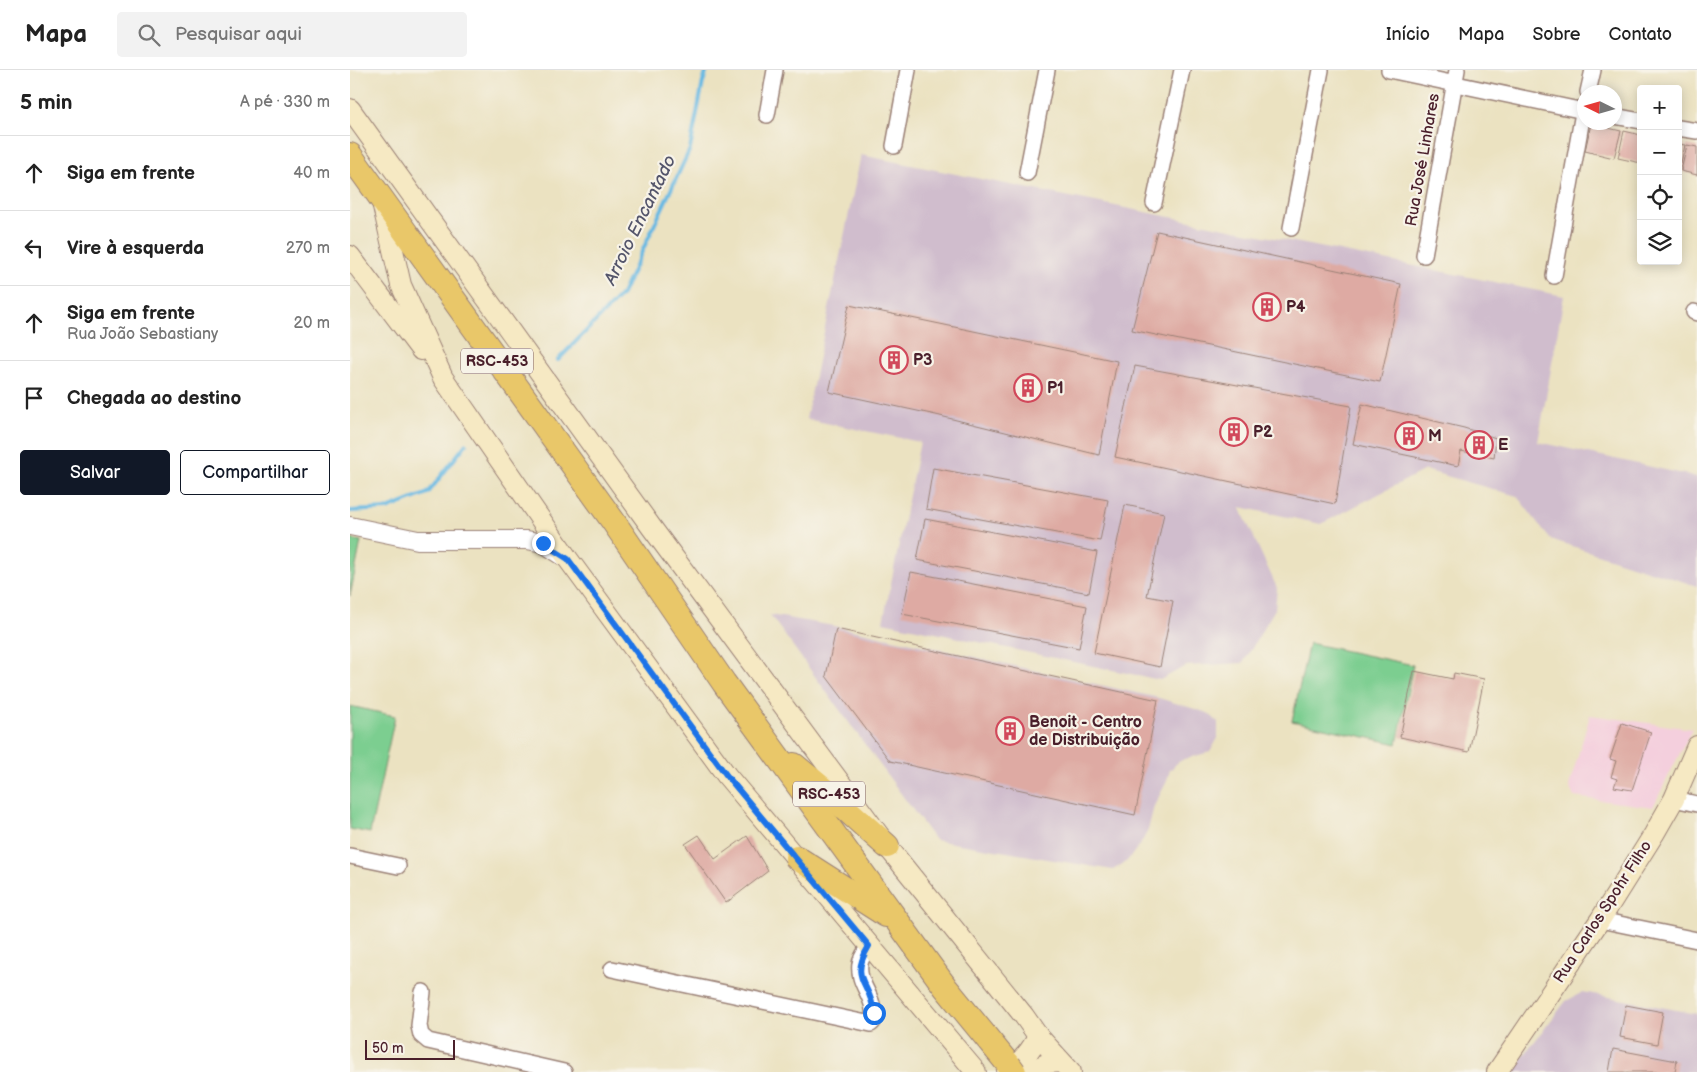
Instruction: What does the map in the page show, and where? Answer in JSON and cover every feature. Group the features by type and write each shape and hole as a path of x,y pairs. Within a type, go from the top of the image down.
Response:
{"highway":[{"name":"RSC-453","path":"350,155 612,521 724,683 898,923 946,988 1015,1070"},
{"name":"RSC-453","path":"769,745 829,794 887,846"},
{"path":"797,858 898,923"}],"main road":[{"path":"350,109 652,528 887,846 1038,1036 1066,1067"},
{"path":"382,200 401,285 443,378"},
{"path":"350,256 443,378 568,559 727,776 976,1072"},
{"name":"Rua Carlos Spohr Filho","path":"1497,1072 1600,920 1654,834 1674,799 1697,746"},
{"path":"1015,1070 1032,1049 1038,1036"},
{"path":"1015,1070 1048,1063 1066,1067"}],"street":[{"path":"766,114 775,70"},
{"path":"894,146 908,70"},
{"path":"1027,173 1047,70"},
{"path":"1154,203 1182,70"},
{"path":"1291,228 1321,70"},
{"path":"1389,70 1456,77 1577,107"},
{"path":"1590,85 1593,70"},
{"name":"Rua José Linhares","path":"1424,255 1456,77"},
{"path":"1622,117 1637,120"},
{"path":"1682,129 1697,131"},
{"path":"1554,276 1580,130"},
{"path":"350,526 418,540 527,540 543,543 568,559"},
{"path":"1674,799 1697,804"},
{"path":"350,856 398,866"},
{"path":"1600,920 1697,940"},
{"path":"612,969 870,1024 873,1022 874,1005 862,980 860,963 869,946"},
{"path":"423,992 419,1026 420,1035 428,1041 564,1072"}],"shaded area":[{"path":"861,155 1564,296 1538,442 1697,477 1697,586 1550,539 1517,496 1425,470 1321,524 1240,507 1277,588 1275,609 1243,663 1186,666 1160,680 883,622 920,442 806,419"},
{"name":"Benoit - Centro de Distribuição","path":"770,615 834,626 1159,698 1208,713 1218,722 1218,738 1210,752 1184,759 1170,770 1166,783 1154,806 1148,830 1141,843 1127,861 1113,870 935,840"},
{"path":"1590,715 1692,729 1653,807 1574,797 1569,786"},
{"path":"1583,992 1697,1014 1697,1072 1511,1072 1566,1001"}],"green space":[{"path":"350,539 361,541 350,596"},
{"path":"1309,643 1413,665 1397,744 1292,721"},
{"path":"350,706 395,716 370,833 350,829"}],"building":[{"path":"1590,130 1621,131 1614,158 1585,151"},
{"path":"1624,131 1637,134 1637,162 1618,158"},
{"path":"1682,145 1685,145 1682,158"},
{"path":"1687,145 1697,147 1697,175 1682,171"},
{"name":"P4","path":"1157,231 1401,284 1380,382 1132,330"},
{"name":"P1","path":"849,305 1117,361 1099,455 936,415 829,392"},
{"name":"P2","path":"1135,366 1351,406 1335,504 1115,457"},
{"name":"M","path":"1362,404 1464,428 1496,438 1494,458 1461,451 1458,466 1353,444"},
{"path":"933,468 1108,500 1100,541 926,509"},
{"path":"1125,505 1164,513 1147,596 1173,601 1160,667 1094,653"},
{"path":"925,519 1097,552 1089,593 917,560"},
{"path":"911,572 1087,606 1079,648 902,614"},
{"name":"Benoit - Centro de Distribuição","path":"836,629 1158,700 1135,815 890,761 826,676"},
{"path":"1414,671 1453,679 1454,673 1484,679 1469,752 1400,737"},
{"path":"1622,723 1651,732 1632,790 1614,787 1617,779 1611,777 1616,761 1610,759"},
{"path":"699,835 715,859 747,836 768,871 726,903 685,844"},
{"path":"1626,1005 1663,1012 1657,1044 1620,1037"},
{"path":"1613,1049 1677,1061 1675,1072 1609,1072"}],"waterway":[{"name":"Arroio Encantado","path":"558,360 622,294 690,149 707,70"},
{"path":"350,511 387,509 428,493 466,444"}],"place":[{"name":"P4","path":"1267,307"},
{"name":"P3","path":"894,360"},
{"name":"P1","path":"1028,388"},
{"name":"P2","path":"1234,432"},
{"name":"M","path":"1409,436"},
{"name":"E","path":"1479,445"},
{"name":"Benoit - Centro de Distribuição","path":"1010,731"}],"route":[{"path":"543,543 568,559 727,776 869,946 860,963 860,974 874,1005 874,1013"}]}
